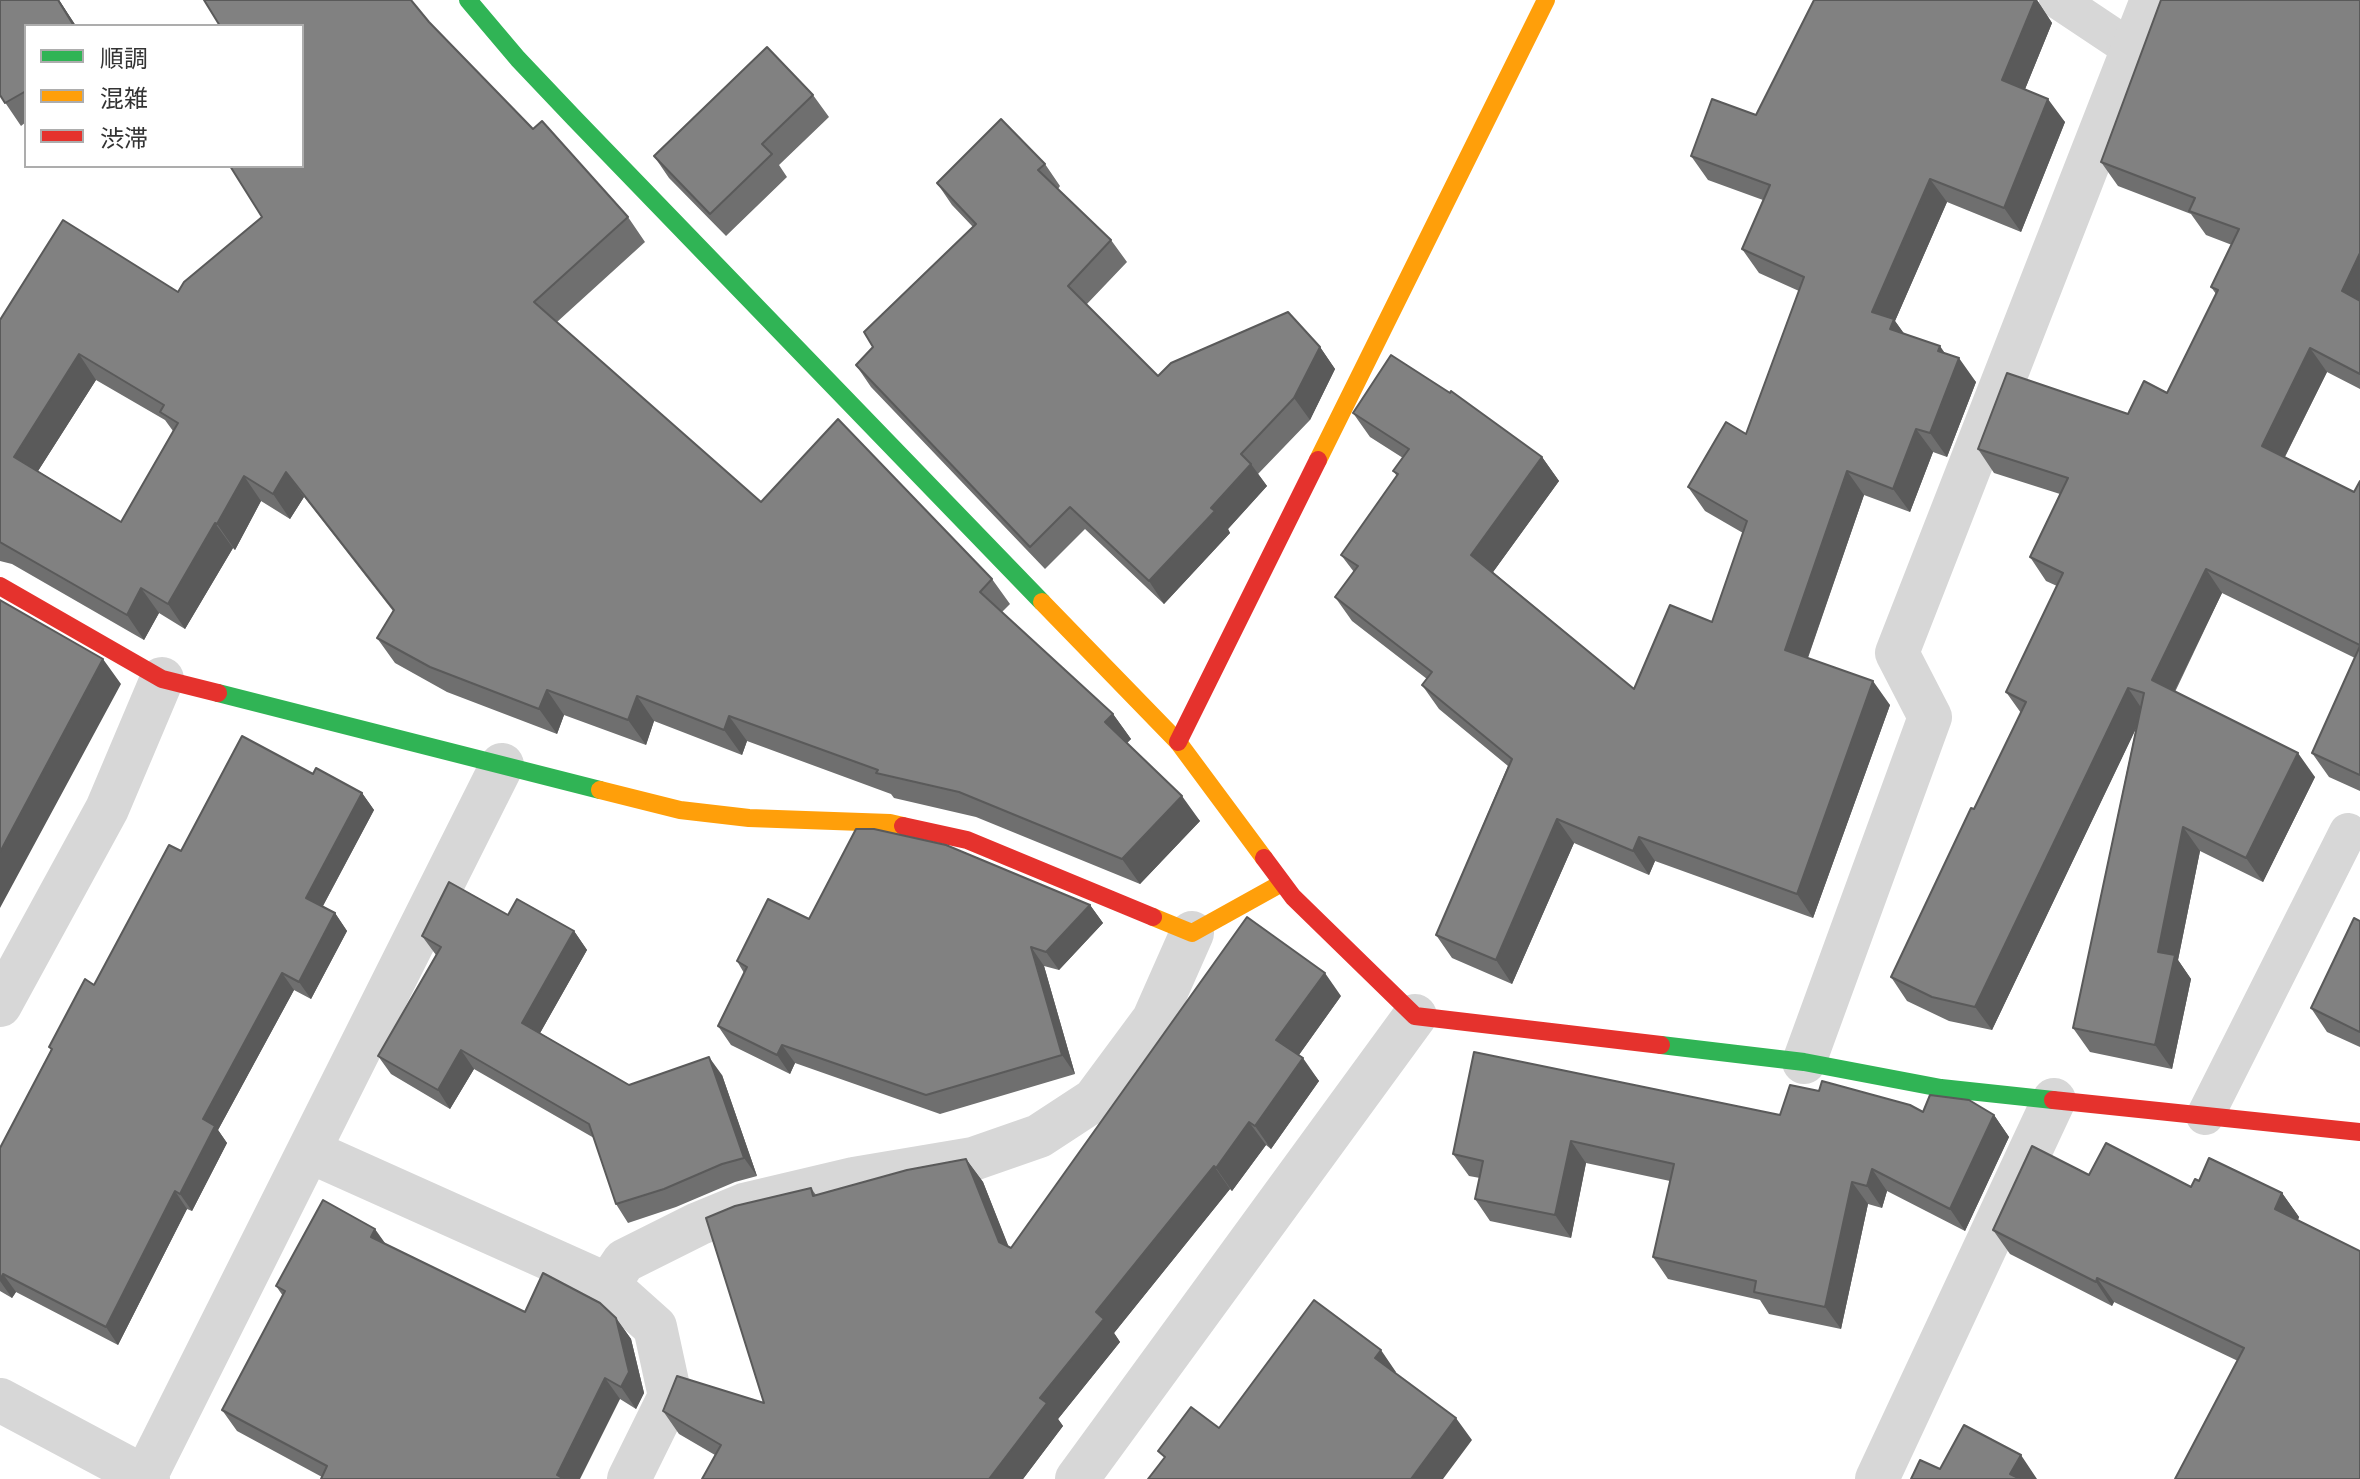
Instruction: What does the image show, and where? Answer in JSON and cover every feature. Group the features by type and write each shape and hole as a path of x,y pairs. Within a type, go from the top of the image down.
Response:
{"street":[{"path":"468,0 537,79 1178,742 1293,897 1415,1016 1804,1062 1941,1088 2360,1132"},
{"path":"1178,742 1546,0"},
{"path":"1804,1062 1930,717 1897,653 2152,0"},
{"path":"0,586 162,679 680,810 749,818 890,823 967,840 1192,933"},
{"path":"0,1005 107,809 162,679"},
{"path":"0,1400 146,1478 502,765"},
{"path":"608,1285 624,1261 744,1205 854,1179 973,1159 1039,1136 1094,1100 1120,1066 1154,1019 1192,933 1282,883"},
{"path":"1077,1479 1415,1016"},
{"path":"1877,1479 2054,1100"},
{"path":"309,1151 608,1285 655,1327 670,1396 629,1479"}],"lane":[{"path":"2058,0 2133,50"},
{"path":"2205,1116 2348,832"}],"building":[{"path":"0,0 58,0 73,24 24,24 24,92 5,103 0,95"},
{"path":"204,0 411,0 533,129 542,121 628,217 534,302 761,502 838,419 992,579 980,592 1113,714 1105,722 1182,796 1122,859 959,792 876,773 878,770 729,716 724,730 637,696 628,720 547,690 539,709 430,667 377,638 394,610 286,472 273,494 244,476 168,604 141,588 127,615 0,542 0,320 63,220 178,292 184,282 262,217 231,168 304,168 304,24 219,24","holes":["79,354 164,405 160,412 178,423 121,522 14,457"]},
{"path":"1814,0 2035,0 2002,80 2048,99 2004,208 1930,179 1872,312 1894,319 1890,329 1940,346 1938,351 1959,358 1930,433 1916,429 1893,489 1847,471 1785,650 1873,681 1797,894 1639,837 1633,851 1557,819 1496,960 1436,935 1512,759 1422,685 1432,672 1335,597 1358,566 1341,555 1398,474 1393,471 1409,449 1353,413 1391,355 1451,391 1542,457 1471,555 1634,689 1670,605 1712,622 1747,521 1688,487 1726,422 1746,434 1804,277 1742,249 1770,185 1691,156 1712,99 1756,115"},
{"path":"2161,0 2360,0 2360,253 2342,291 2360,301 2360,374 2310,348 2262,446 2354,492 2360,481 2360,645 2206,569 2152,680 2298,753 2246,858 2183,827 2158,952 2175,955 2155,1045 2073,1028 2144,693 2128,688 1975,1007 1932,997 1891,977 1971,808 1974,809 2026,702 2006,692 2063,573 2030,557 2068,478 1978,449 2007,373 2128,414 2144,381 2167,393 2218,290 2211,287 2239,229 2189,211 2195,198 2101,162"},
{"path":"767,47 813,95 762,144 772,154 710,214 654,156"},
{"path":"1001,119 1045,164 1038,170 1111,240 1068,286 1158,376 1171,363 1288,312 1320,347 1294,398 1241,454 1251,464 1211,508 1215,511 1149,581 1070,507 1030,547 856,365 873,347 864,332 976,224 937,183"},
{"path":"0,600 103,659 0,852"},
{"path":"2360,646 2360,775 2312,753"},
{"path":"242,736 313,774 316,768 362,793 306,898 335,913 299,982 282,973 203,1119 215,1126 180,1194 175,1191 106,1327 3,1274 0,1280 0,1148 85,979 94,985 169,845 181,851"},
{"path":"856,829 874,829 946,845 1090,905 1046,952 1031,947 1062,1055 926,1095 782,1045 777,1055 718,1026 747,967 737,961 768,899 809,919"},
{"path":"449,882 508,915 517,899 574,931 522,1023 629,1085 709,1057 744,1158 616,1204 589,1124 461,1050 438,1090 378,1056 441,947 422,936"},
{"path":"1247,917 1325,973 1276,1040 1303,1058 1255,1126 1249,1122 1216,1168 1214,1166 1096,1312 1104,1319 1040,1398 1047,1403 989,1479 702,1479 721,1445 663,1411 677,1376 764,1403 706,1218 735,1206 811,1188 813,1196 907,1170 966,1159 999,1242 1011,1248"},
{"path":"2354,918 2360,921 2360,1032 2311,1008"},
{"path":"1474,1052 1780,1115 1790,1085 1819,1091 1822,1081 1910,1105 1923,1112 1930,1095 1969,1100 1994,1115 1950,1209 1872,1169 1867,1186 1852,1182 1825,1307 1754,1292 1756,1281 1653,1257 1674,1164 1571,1141 1555,1215 1475,1199 1483,1161 1453,1154"},
{"path":"2106,1143 2191,1187 2195,1179 2199,1181 2209,1158 2282,1193 2275,1209 2360,1251 2360,1479 2175,1479 2244,1348 2097,1278 2096,1282 1993,1230 2032,1146 2089,1175"},
{"path":"323,1200 375,1229 371,1237 525,1312 543,1273 600,1303 616,1318 629,1372 621,1387 605,1378 557,1475 564,1479 321,1479 327,1466 222,1410 285,1291 276,1286"},
{"path":"1314,1300 1381,1350 1375,1358 1456,1418 1411,1479 1148,1479 1165,1457 1158,1451 1191,1407 1219,1428"},
{"path":"1964,1425 2021,1455 2010,1474 2020,1479 1911,1479 1920,1460 1940,1469"}],"traffic: fast":[{"path":"468,0 574,118 1042,602"},
{"path":"218,693 600,790"},
{"path":"1661,1045 1804,1062 1941,1088 2053,1100"}],"traffic: slow":[{"path":"1318,460 1546,0"},
{"path":"1042,602 1178,742 1264,858"},
{"path":"600,790 680,810 749,818 903,826"},
{"path":"1153,917 1192,933 1282,883"}],"traffic: jam":[{"path":"1178,742 1318,460"},
{"path":"0,586 162,679 218,693"},
{"path":"903,826 967,840 1153,917"},
{"path":"1264,858 1293,897 1415,1016 1661,1045"},
{"path":"2053,1100 2360,1132"}]}
